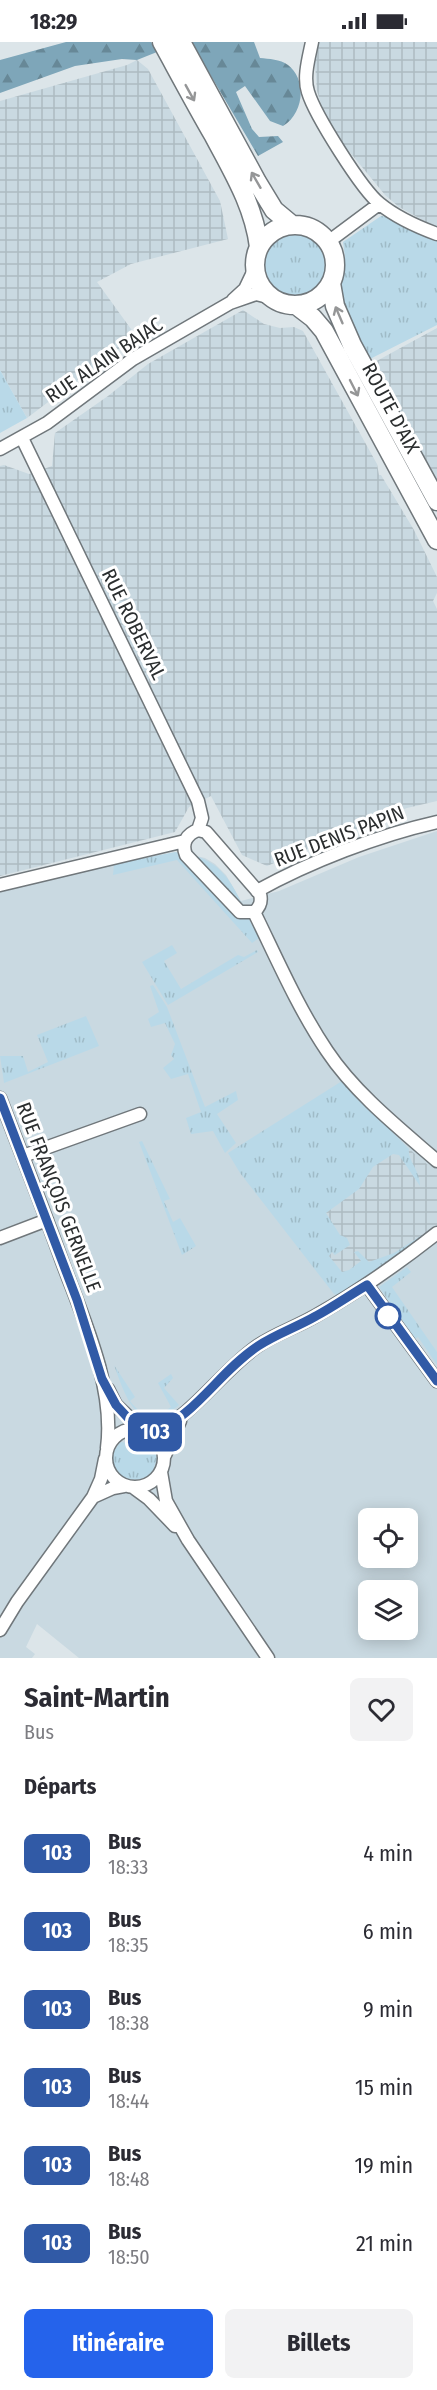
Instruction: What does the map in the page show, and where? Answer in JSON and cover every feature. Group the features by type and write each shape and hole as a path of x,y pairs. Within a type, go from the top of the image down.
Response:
{"main road":[{"path":"162,42 250,207 260,247 255,268 263,290 272,298 296,305 322,295 331,283 335,269 334,255 328,242 312,229 292,225 274,210 181,42"},
{"path":"260,247 273,232 292,225"},
{"name":"ROUTE D'AIX","path":"331,283 335,306 352,345 437,501"},
{"name":"ROUTE D'AIX","path":"296,305 313,318 324,331 437,540"}],"street":[{"path":"312,42 306,78 308,92 322,122 347,161 379,204 421,228 437,234"},
{"path":"328,242 379,204"},
{"path":"230,303 245,289 255,268"},
{"path":"230,303 256,294 272,298"},
{"name":"RUE ALAIN BAJAC","path":"0,449 46,423 133,359 230,303"},
{"name":"RUE ROBERVAL","path":"22,438 198,801 202,818 198,830"},
{"name":"RUE DENIS PAPIN","path":"257,891 286,876 361,846 437,822"},
{"path":"198,830 206,832 257,891 261,899 259,908 255,912 240,912 186,855 183,848 185,841 192,832 198,830"},
{"path":"0,885 185,841"},
{"path":"255,912 303,1012 328,1052 350,1079 437,1161"},
{"name":"RUE FRANÇOIS GERNELLE","path":"0,1098 77,1300 102,1379"},
{"path":"23,1156 140,1114"},
{"path":"0,1238 47,1220"},
{"path":"268,1658 188,1540 166,1501 161,1472 165,1455 181,1418 232,1366 258,1345 316,1316 367,1285 437,1233"},
{"path":"367,1285 437,1381"},
{"path":"102,1379 116,1405 160,1443 165,1455"},
{"path":"0,1630 17,1602 93,1497 101,1479 110,1431 102,1379"},
{"path":"181,1418 146,1431 131,1429 121,1432 112,1439 106,1454 108,1470 114,1480 149,1499 188,1540"},
{"path":"93,1497 113,1488 145,1486 154,1481 161,1472"}],"shaded area":[{"path":"318,42 437,42 437,228 399,207 385,195 339,139 324,114 317,91 315,64"},
{"path":"137,60 148,69 220,201 228,239 131,264 97,282 136,336 27,418 0,370 0,101 127,65"},
{"path":"243,310 264,324 280,328 294,327 303,331 377,464 379,475 414,530 437,577 437,593 433,601 437,609 437,801 407,808 267,866 242,855 211,796 189,807 175,832 0,876 0,466 4,465 29,474 52,466 55,433 108,396 148,364"},
{"path":"437,328 437,479 373,363"},
{"path":"437,831 437,1658 79,1658 37,1624 26,1647 35,1654 32,1658 0,1658 0,891 115,864 183,853 205,858 215,864 226,875 241,901 279,891 359,857"},
{"path":"393,1135 437,1173 437,1226 341,1291 289,1222"}],"green space":[{"path":"66,42 151,42 157,52 137,60 122,59 75,66 0,93 0,60"},
{"path":"191,42 254,42 260,58 288,65 298,80 300,97 295,114 283,126 270,121 245,86 236,92 252,129 259,137 278,136 283,142 258,156"},
{"path":"381,216 393,217 437,241 437,325 368,360 342,300 340,283 345,257 343,242"},
{"path":"296,232 309,235 319,242 326,252 329,265 326,278 319,288 309,295 296,298 283,295 273,288 266,278 263,265 266,252 273,242 283,235"},
{"path":"0,370 27,418 0,433"},
{"path":"175,852 194,855 220,870 237,894 259,938 252,943 177,860 113,875 114,864"},
{"path":"172,945 177,953 164,961 181,989 238,955 244,957 257,950 258,952 168,1005 142,962"},
{"path":"153,985 167,1007 205,1107 236,1091 238,1100 217,1114 236,1143 225,1153 213,1131 191,1134 186,1118 201,1112 188,1074 171,1079 163,1068 174,1059 171,1055 175,1044 165,1023 151,1027 148,1019 159,1012 150,986"},
{"path":"86,1016 99,1046 4,1083 0,1056 23,1056 28,1072 48,1062 37,1035"},
{"path":"342,1081 409,1149 420,1186 399,1155 393,1154 373,1167 359,1189 326,1213 340,1235 347,1238 350,1245 335,1255 332,1252 329,1256 342,1272 361,1261 354,1252 358,1251 369,1262 394,1253 422,1235 425,1236 339,1296 334,1294 240,1173 228,1153"},
{"path":"142,1141 170,1199 164,1201 173,1222 180,1218 196,1246 182,1255 139,1142"},
{"path":"407,1267 411,1272 392,1287 437,1352 437,1365 418,1337 415,1339 379,1287"},
{"path":"114,1365 135,1397 130,1401 144,1414 159,1414 171,1407 158,1383 171,1374 173,1378 164,1388 179,1405 153,1418 144,1416 136,1410 129,1401"},
{"path":"138,1437 151,1445 157,1459 152,1473 133,1480 118,1473 113,1459 115,1450 121,1442 131,1442"}],"bus line":[{"name":"103","path":"0,1098 77,1300 102,1379 116,1405 141,1429 152,1434 169,1426 181,1418 232,1366 258,1345 316,1316 367,1285 437,1381"}]}
